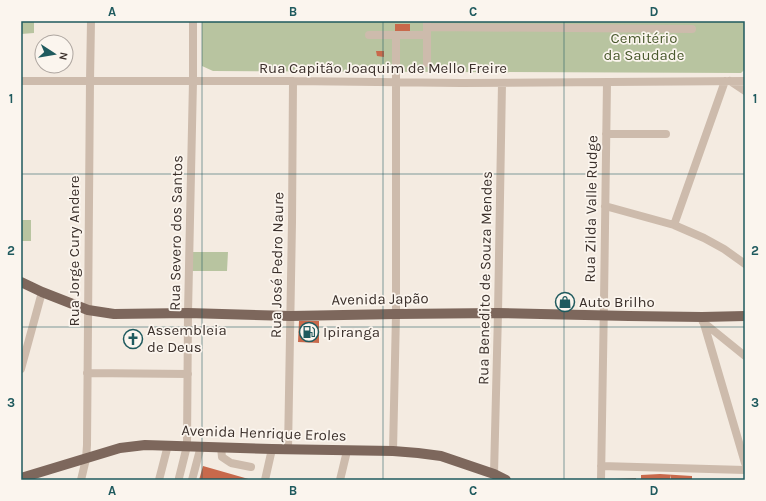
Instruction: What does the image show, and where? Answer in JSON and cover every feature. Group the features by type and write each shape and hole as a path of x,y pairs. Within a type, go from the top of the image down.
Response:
{"main road":[{"name":"Avenida Japão","path":"21,282 88,310 114,314 188,313 291,316 498,313 703,319 745,316"},
{"name":"Avenida Henrique Eroles","path":"21,478 120,448 145,445 288,450 393,451 441,456 494,474 506,480"}],"street":[{"name":"Rua Jorge Cury Andere","path":"81,480 86,459 91,21"},
{"name":"Rua Severo dos Santos","path":"179,478 187,446 193,21"},
{"path":"370,35 396,35 427,28 692,29"},
{"path":"427,28 427,63"},
{"path":"393,451 396,314 396,35"},
{"name":"Rua Capitão Joaquim de Mello Freire","path":"21,81 293,81 461,83 745,81"},
{"name":"Rua José Pedro Naure","path":"288,450 293,81"},
{"path":"674,225 727,81 745,91"},
{"name":"Rua Zilda Valle Rudge","path":"601,480 607,82"},
{"name":"Rua Benedito de Souza Mendes","path":"494,474 502,83"},
{"path":"606,134 666,134"},
{"path":"605,206 674,225 704,238 724,249 745,264"},
{"path":"21,369 42,292"},
{"path":"703,319 745,356"},
{"path":"703,319 745,463"},
{"path":"87,373 188,374"},
{"path":"159,480 168,446"},
{"path":"192,480 201,446"},
{"path":"221,447 222,457 231,463 251,467"},
{"path":"265,480 272,449"},
{"path":"340,480 348,451"},
{"path":"601,466 745,470"}],"green space":[{"path":"21,21 34,21 34,33 21,34"},
{"name":"Cemitério da Saudade","path":"202,21 744,21 744,70 741,73 213,71 202,66"},
{"path":"21,220 31,220 31,241 21,241"},
{"path":"193,252 228,252 227,271 192,271"}],"building":[{"path":"395,24 410,24 410,33 395,33"},
{"path":"376,51 384,51 384,57 377,56"},
{"name":"Ipiranga","path":"299,321 319,321 319,343 298,342"},
{"name":"Assembleia de Deus","path":"130,331 137,331 137,347 129,347"},
{"path":"203,466 252,480 199,480"},
{"path":"660,474 692,476 692,480 671,480 671,475 670,480 641,480 641,475"},
{"path":"636,478 636,480 614,480 614,479"}],"place":[{"name":"Auto Brilho","path":"565,302"},
{"name":"Ipiranga","path":"309,332"},
{"name":"Assembleia de Deus","path":"133,339"}]}
